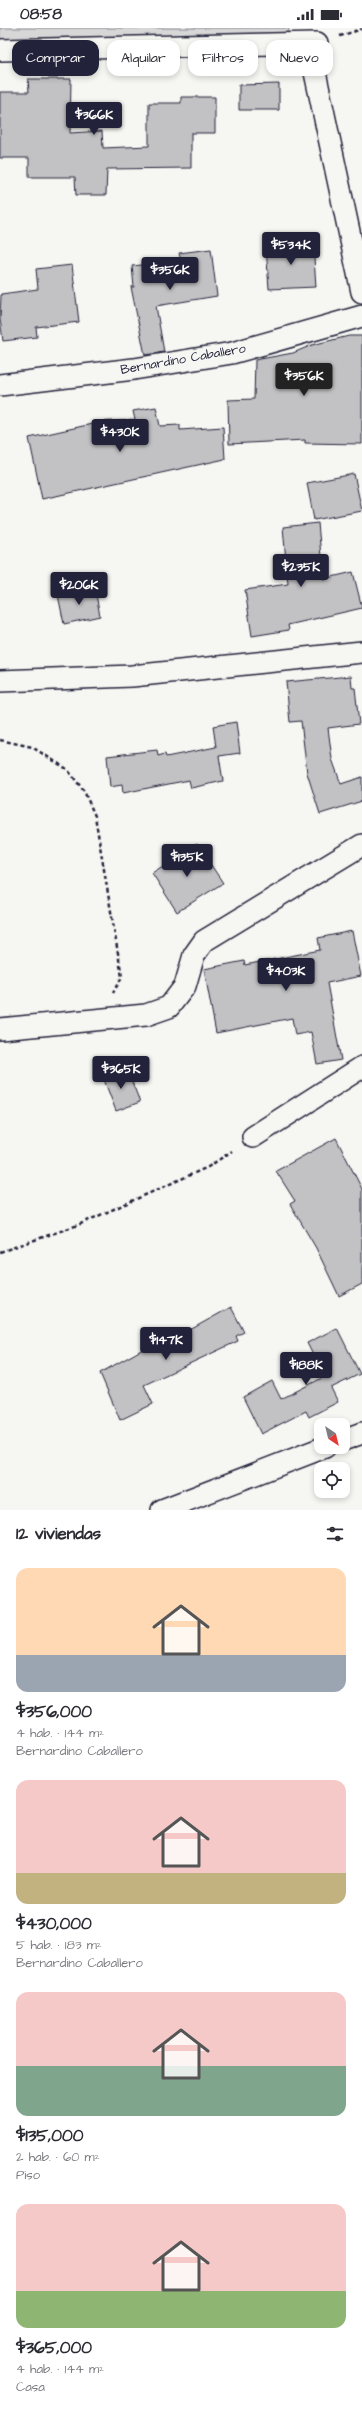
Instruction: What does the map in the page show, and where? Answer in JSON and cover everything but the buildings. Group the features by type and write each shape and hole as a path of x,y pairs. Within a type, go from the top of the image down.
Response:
{"street":[{"path":"0,50 317,35 313,63 362,292"},
{"name":"Bernardino Caballero","path":"0,385 134,369 232,353 362,316"},
{"path":"0,681 132,676 362,652"},
{"path":"0,1029 146,1015 169,1006 185,986 194,955 204,941 362,845"},
{"path":"252,1137 362,1067"},
{"path":"350,1437 362,1433"},
{"path":"162,1510 314,1451"}],"path":[{"path":"0,740 32,747 67,769 84,791 95,816 122,977 110,998"},
{"path":"0,1252 78,1225 208,1167 252,1137"}],"shaded area":[{"path":"0,28 289,28 288,36 99,41 12,40 12,43 0,43"}]}
